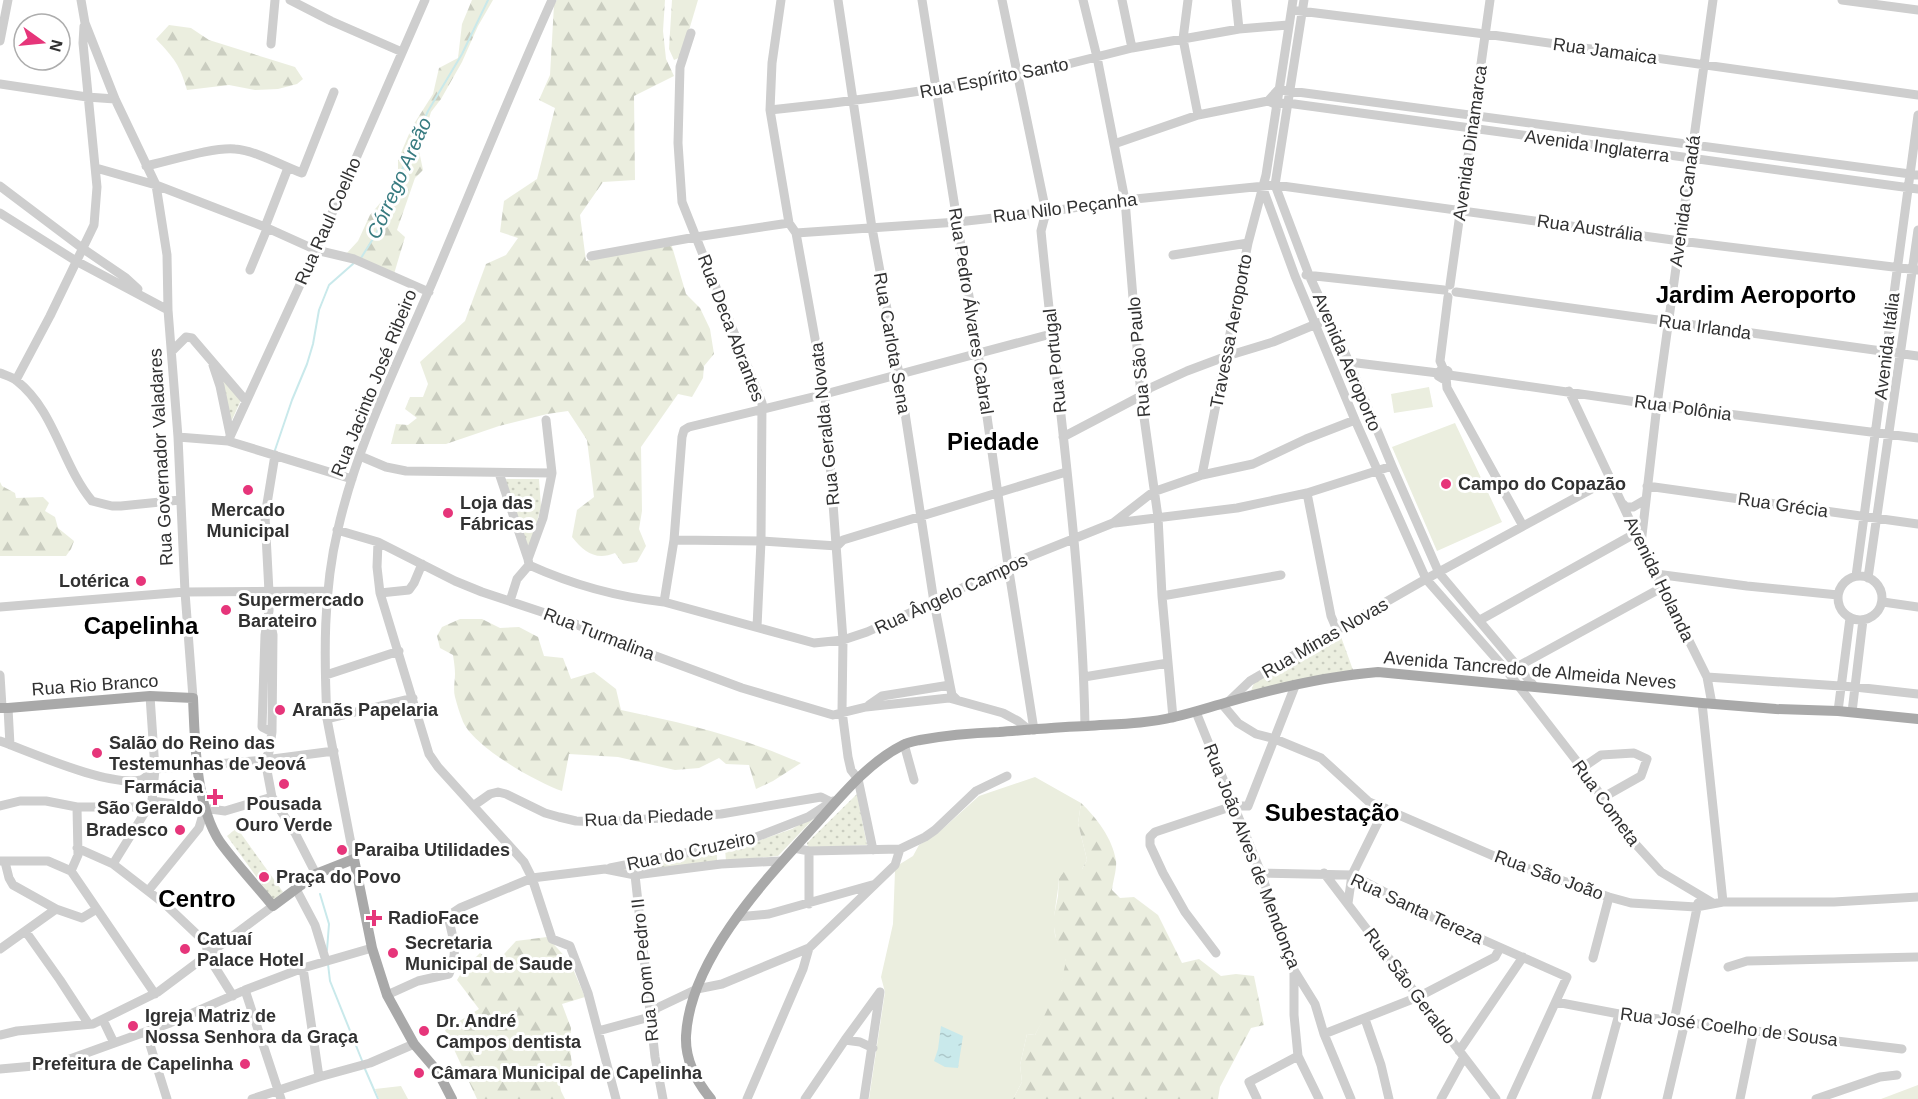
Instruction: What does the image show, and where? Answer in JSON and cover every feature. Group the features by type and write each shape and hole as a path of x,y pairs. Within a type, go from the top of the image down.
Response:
{"main road":[{"name":"Avenida Tancredo de Almeida Neves","path":"711,1099 700,1086 689,1064 686,1034 697,989 720,943 781,861 836,800 879,761 904,744 946,735 1129,724 1173,718 1295,686 1352,674 1378,672 1707,703 1852,712 1918,719"},
{"name":"Rua Rio Branco","path":"4,708 150,696 193,698"},
{"name":"Rua Governador Valadares","path":"193,698 197,765 205,808 219,840 273,906"},
{"path":"273,906 316,874 354,860"},
{"name":"Rua Jacinto José Ribeiro","path":"354,860 372,948 387,995 414,1044 438,1072 452,1099"}],"street":[{"path":"0,41 8,0"},
{"name":"Rua Governador Valadares","path":"81,0 85,23 115,99 156,185 167,255 168,310 178,437 185,592 193,698"},
{"path":"271,44 275,0"},
{"path":"290,0 402,52"},
{"name":"Rua Raul Coelho","path":"229,438 316,250 425,0"},
{"name":"Rua Jacinto José Ribeiro","path":"354,860 327,719 327,591 337,530 352,479 390,376 429,292 552,0"},
{"name":"Rua Geralda Novata","path":"781,0 772,63 770,110 789,223 796,233 825,394 843,640 842,711 848,757 851,770 858,779 873,850"},
{"name":"Rua Carlota Sena","path":"838,0 872,228 899,374 934,602 950,685"},
{"name":"Rua Pedro Álvares Cabral","path":"922,0 978,353 1032,730"},
{"name":"Rua Portugal","path":"1002,0 1046,212 1041,231 1075,539 1085,726"},
{"name":"Rua São Paulo","path":"1083,0 1097,57 1125,200 1141,396 1158,518 1162,596 1173,718"},
{"path":"1122,0 1132,48"},
{"path":"1188,0 1183,39 1198,115"},
{"path":"1236,0 1239,29"},
{"name":"Avenida Aeroporto","path":"1304,0 1275,185 1309,275 1349,362 1439,573 1534,686"},
{"name":"Avenida Dinamarca","path":"1490,0 1440,361 1447,388 1522,526"},
{"name":"Avenida Canadá","path":"1641,544 1657,405 1713,0"},
{"path":"1842,0 1918,10"},
{"path":"1262,186 1266,175 1272,103 1278,90 1292,5"},
{"name":"Rua Jamaica","path":"1292,5 1302,11 1485,34 1918,95"},
{"path":"16,380 94,225 97,187 83,43 85,23"},
{"name":"Rua Espírito Santo","path":"770,110 854,102 1009,76 1017,77 1132,48 1239,29 1288,25"},
{"name":"Rua Deca Abrantes","path":"691,33 680,68 678,143 682,202 762,403 761,541 757,627"},
{"path":"0,84 115,99"},
{"name":"Avenida Inglaterra","path":"1278,90 1914,174"},
{"path":"146,166 219,150 234,149 302,173 334,92"},
{"name":"Avenida Inglaterra","path":"1114,144 1198,115 1272,103 1287,103 1913,189"},
{"name":"Avenida Itália","path":"1856,576 1898,268 1913,189 1918,115"},
{"path":"96,168 156,185 316,250 358,261 429,292"},
{"path":"250,270 288,168"},
{"name":"Rua Austrália","path":"1262,186 1275,185 1680,241 1915,270"},
{"path":"0,186 126,278 147,297"},
{"name":"Avenida Aeroporto","path":"1262,186 1355,420 1426,579 1507,671 1515,684"},
{"name":"Rua Nilo Peçanha","path":"796,233 958,222 1125,200 1262,186"},
{"name":"Travessa Aeroporto","path":"1202,476 1248,243 1262,186"},
{"path":"0,213 76,261 168,310"},
{"path":"591,256 789,223"},
{"name":"Avenida Itália","path":"1868,578 1900,354 1915,270 1918,230"},
{"path":"1173,255 1248,243"},
{"name":"Rua Irlanda","path":"1296,276 1309,275 1449,291 1918,356"},
{"path":"1063,437 1141,396 1150,388 1187,371 1273,342 1328,318"},
{"path":"664,602 674,540 682,437 684,430 688,427 825,394 1051,334"},
{"path":"172,351 186,337 189,337 246,401"},
{"path":"211,360 220,386 229,438"},
{"name":"Rua Polônia","path":"1349,362 1444,373 1657,405 1918,438"},
{"path":"0,373 16,380 48,420 80,484 92,501 121,506 180,500"},
{"name":"Avenida Holanda","path":"1569,391 1707,677 1718,902"},
{"path":"510,601 517,579 529,562 543,518 552,473 546,420"},
{"name":"Rua Ângelo Campos","path":"529,562 561,579 589,588 631,598 664,602 814,643 843,640 867,632 934,602 1008,565 1113,523 1154,492 1202,476 1253,465 1355,420"},
{"path":"178,437 229,438 352,479"},
{"path":"275,455 265,516 269,611 265,635 267,688 262,727 272,732 269,752 265,760 272,797 295,833 316,874"},
{"path":"360,456 386,467 405,471 552,473"},
{"path":"1113,523 1237,508 1307,493 1392,466"},
{"path":"674,540 761,541 837,546 843,540 1066,472"},
{"path":"499,473 529,562"},
{"name":"Rua Minas Novas","path":"1225,703 1250,681 1337,630 1610,479"},
{"name":"Rua Grécia","path":"1647,486 1918,524"},
{"path":"1307,493 1331,616 1337,630"},
{"path":"1623,504 1626,507 1633,507 1645,500"},
{"name":"Rua Turmalina","path":"337,530 378,542 464,585 563,619 742,688 833,715 866,707 953,699 1003,713 1032,730"},
{"path":"1480,620 1636,533"},
{"path":"378,542 377,567 380,593 429,754 438,767 524,862 532,878 552,939 570,946 588,993 616,1099"},
{"path":"380,593 409,591 422,564"},
{"path":"1656,573 1747,586 1838,595"},
{"path":"1162,596 1281,575"},
{"path":"1856,576 1868,578 1880,587 1883,602 1874,616 1863,620 1850,618 1843,612 1838,595 1845,582 1856,576"},
{"path":"1507,671 1664,587"},
{"path":"0,607 185,592 327,591"},
{"path":"1883,602 1918,607"},
{"path":"1838,711 1850,618"},
{"path":"1852,712 1863,620"},
{"path":"326,675 399,651"},
{"path":"1084,677 1168,663"},
{"path":"0,675 10,745"},
{"path":"1707,677 1918,693"},
{"name":"Rua Cometa","path":"1515,684 1582,768 1630,838 1661,872 1700,895 1718,902"},
{"path":"950,685 953,699"},
{"name":"Rua Turmalina","path":"866,707 882,696 950,685"},
{"path":"1216,953 1185,912 1163,873 1149,842 1150,837 1155,832 1233,806 1248,806 1295,686"},
{"path":"113,864 152,801 155,768 150,696"},
{"path":"327,719 412,698"},
{"name":"Rua São João","path":"1225,703 1238,723 1256,734 1275,739 1321,758 1369,802 1503,860 1609,897 1631,903 1696,907 1718,902 1834,902 1918,897"},
{"name":"Rua João Alves de Mendonça","path":"1196,712 1261,873 1294,970 1315,1004 1324,1034 1351,1099"},
{"path":"0,741 78,771 112,778 138,780 144,779 155,768 265,760 334,751"},
{"path":"904,744 914,780"},
{"path":"1582,768 1601,754 1634,753 1647,759 1641,776 1602,798"},
{"path":"794,848 808,851 900,849 926,837 976,791 1007,776"},
{"name":"Rua da Piedade","path":"473,806 490,794 498,792 559,817 576,821 603,822 721,814 821,797 836,800"},
{"path":"0,806 20,801 38,801 77,807 142,807 152,801 225,811 272,797"},
{"name":"Rua do Cruzeiro","path":"387,995 418,981 449,974 455,961 456,948 448,916 460,908 532,878 605,870 720,848 765,835 808,817 836,800"},
{"path":"71,871 78,855 77,807"},
{"path":"147,891 200,828 205,808"},
{"path":"1347,903 1352,875 1385,808"},
{"path":"77,848 113,864 166,905 206,943 208,956 233,996"},
{"path":"720,848 721,864"},
{"path":"598,1031 650,1017 657,1008 697,989 722,984 809,948 895,865 900,849"},
{"path":"808,851 809,904"},
{"path":"97,909 82,918 56,909 13,885 3,862 48,861 71,871 97,909 155,994"},
{"name":"Rua do Cruzeiro","path":"605,870 635,875 721,864 781,861"},
{"name":"Rua Santa Tereza","path":"1261,873 1352,875 1434,918 1567,977 1556,1002"},
{"name":"Rua São Geraldo","path":"1324,873 1496,1099"},
{"name":"Rua Dom Pedro II","path":"635,875 650,1017 663,1099"},
{"path":"738,917 769,914 873,884"},
{"path":"296,889 315,925 328,961"},
{"path":"1674,1021 1700,895"},
{"path":"1593,958 1609,897"},
{"path":"0,1035 17,1031 93,1024 103,1020 155,994 273,906"},
{"path":"0,949 56,909"},
{"path":"26,932 88,1023"},
{"path":"0,1069 56,1064 146,1032 244,990 303,968 372,948"},
{"path":"747,1099 803,969 809,948"},
{"path":"1324,1034 1418,997 1495,957 1500,948"},
{"path":"1441,1099 1462,1054 1523,957"},
{"path":"1728,967 1747,961 1918,957"},
{"path":"303,968 319,1077"},
{"path":"1294,970 1294,1015 1298,1056 1319,1099"},
{"path":"805,1099 879,989 878,1020 864,1099"},
{"path":"244,990 280,1094"},
{"path":"1511,1099 1556,1002"},
{"name":"Rua José Coelho de Sousa","path":"1556,1002 1619,1014 1902,1048"},
{"path":"864,1013 872,1014 878,1020"},
{"path":"1596,1099 1619,1014"},
{"path":"1365,1019 1381,1065 1389,1099"},
{"path":"103,1020 114,1043"},
{"path":"1667,1099 1685,1022"},
{"path":"1740,1099 1754,1030"},
{"path":"146,1032 166,1099"},
{"path":"845,1040 860,1042 873,1048"},
{"path":"252,1099 280,1094 319,1077 365,1065 414,1044"},
{"path":"1257,1099 1249,1082 1298,1056"},
{"path":"1816,1099 1880,1077 1897,1075"}],"green space":[{"path":"472,0 493,0 462,62 431,112 419,151 423,170 415,178 397,230 405,237 394,274 346,254 358,241 370,215 398,182 398,160 412,127 433,94 439,68 458,58 462,24"},
{"path":"557,0 665,0 663,31 666,59 674,76 634,96 635,180 603,182 580,215 586,261 671,243 686,294 700,308 710,329 714,354 704,366 703,378 692,397 678,394 641,447 642,511 639,529 646,546 637,562 623,564 615,553 602,556 591,554 572,537 577,510 594,497 587,440 568,411 499,426 446,444 391,444 396,424 408,425 417,418 405,409 410,397 423,397 428,384 420,362 465,321 486,264 506,255 518,238 500,232 504,201 537,179 555,108 539,100 550,75 554,5"},
{"path":"672,0 698,0 681,57 674,60 669,49"},
{"path":"169,25 191,28 209,40 295,67 303,79 297,84 278,89 255,90 229,85 187,90 176,62 156,39"},
{"path":"218,372 241,400 231,422"},
{"path":"1429,387 1433,407 1394,413 1391,394"},
{"name":"Campo do Copazão","path":"1455,423 1502,522 1437,551 1392,447"},
{"path":"504,479 539,479 541,507 529,550"},
{"path":"0,482 2,486 15,493 16,498 43,497 49,503 45,511 55,517 58,528 74,541 66,556 0,556"},
{"path":"460,619 482,619 500,628 519,627 538,637 544,656 563,658 571,679 594,672 616,689 621,710 712,732 801,763 756,789 749,765 726,764 719,758 699,768 675,770 618,757 569,754 562,791 521,771 490,751 477,740 462,719 454,694 453,655 440,648 437,636 442,627"},
{"path":"1340,634 1353,670 1250,694 1254,683"},
{"path":"1035,777 1081,803 1078,823 1087,860 1082,869 1059,878 1054,928 1066,961 1066,968 1035,1035 1027,1034 1020,1065 1022,1082 1013,1099 869,1099 885,992 881,977 893,924 895,871 900,864 913,856 919,845 938,833 979,796"},
{"path":"857,794 867,845 808,848 807,843"},
{"path":"1081,803 1108,837 1114,853 1116,864 1112,890 1120,898 1134,897 1158,915 1182,963 1199,959 1221,976 1236,974 1254,976 1264,1025 1251,1028 1220,1087 1218,1099 1013,1099 1022,1082 1020,1065 1027,1034 1035,1035 1062,979 1066,961 1056,939 1053,921 1059,878 1067,868 1082,869 1087,860 1078,823"},
{"path":"819,813 778,856 726,861 725,849 752,843 792,829"},
{"name":"Praça do Povo","path":"237,828 283,892 273,900 227,836"},
{"path":"717,851 717,862 634,871 617,869"},
{"path":"547,937 570,962 585,997 562,1004 571,1028 572,1065 558,1076 565,1099 477,1099 445,1030 479,1009 457,980 463,970 480,953 495,964 516,941"},
{"path":"1918,1085 1918,1099 1881,1099"},
{"path":"401,1086 408,1099 379,1099 375,1089"}],"water":[{"path":"941,1026 963,1036 958,1068 945,1067 934,1061"}],"waterway":[{"name":"Córrego Areão","path":"361,258 376,234 428,111 462,54 488,0"},
{"name":"Córrego Areão","path":"274,453 307,364 319,310 329,285 354,263"},
{"name":"Córrego Areão","path":"320,894 329,924 327,950"},
{"name":"Córrego Areão","path":"328,964 330,981 363,1063"},
{"name":"Córrego Areão","path":"365,1069 378,1099"}],"place":[{"name":"Campo do Copazão","path":"1446,484"},
{"name":"Mercado Municipal","path":"248,490"},
{"name":"Loja das Fábricas","path":"448,513"},
{"name":"Lotérica","path":"141,581"},
{"name":"Supermercado Barateiro","path":"226,610"},
{"name":"Aranãs Papelaria","path":"280,710"},
{"name":"Salão do Reino das Testemunhas de Jeová","path":"97,753"},
{"name":"Pousada Ouro Verde","path":"284,784"},
{"name":"Farmácia São Geraldo","path":"215,797"},
{"name":"Bradesco","path":"180,830"},
{"name":"Paraiba Utilidades","path":"342,850"},
{"name":"Praça do Povo","path":"264,877"},
{"name":"RadioFace","path":"374,918"},
{"name":"Catuaí Palace Hotel","path":"185,949"},
{"name":"Secretaria Municipal de Saude","path":"393,953"},
{"name":"Igreja Matriz de Nossa Senhora da Graça","path":"133,1026"},
{"name":"Dr. André Campos dentista","path":"424,1031"},
{"name":"Prefeitura de Capelinha","path":"245,1064"},
{"name":"Câmara Municipal de Capelinha","path":"419,1073"}],"district":[{"name":"Jardim Aeroporto","path":"1756,294"},
{"name":"Piedade","path":"993,441"},
{"name":"Capelinha","path":"141,625"},
{"name":"Subestação","path":"1332,812"},
{"name":"Centro","path":"197,898"}]}
